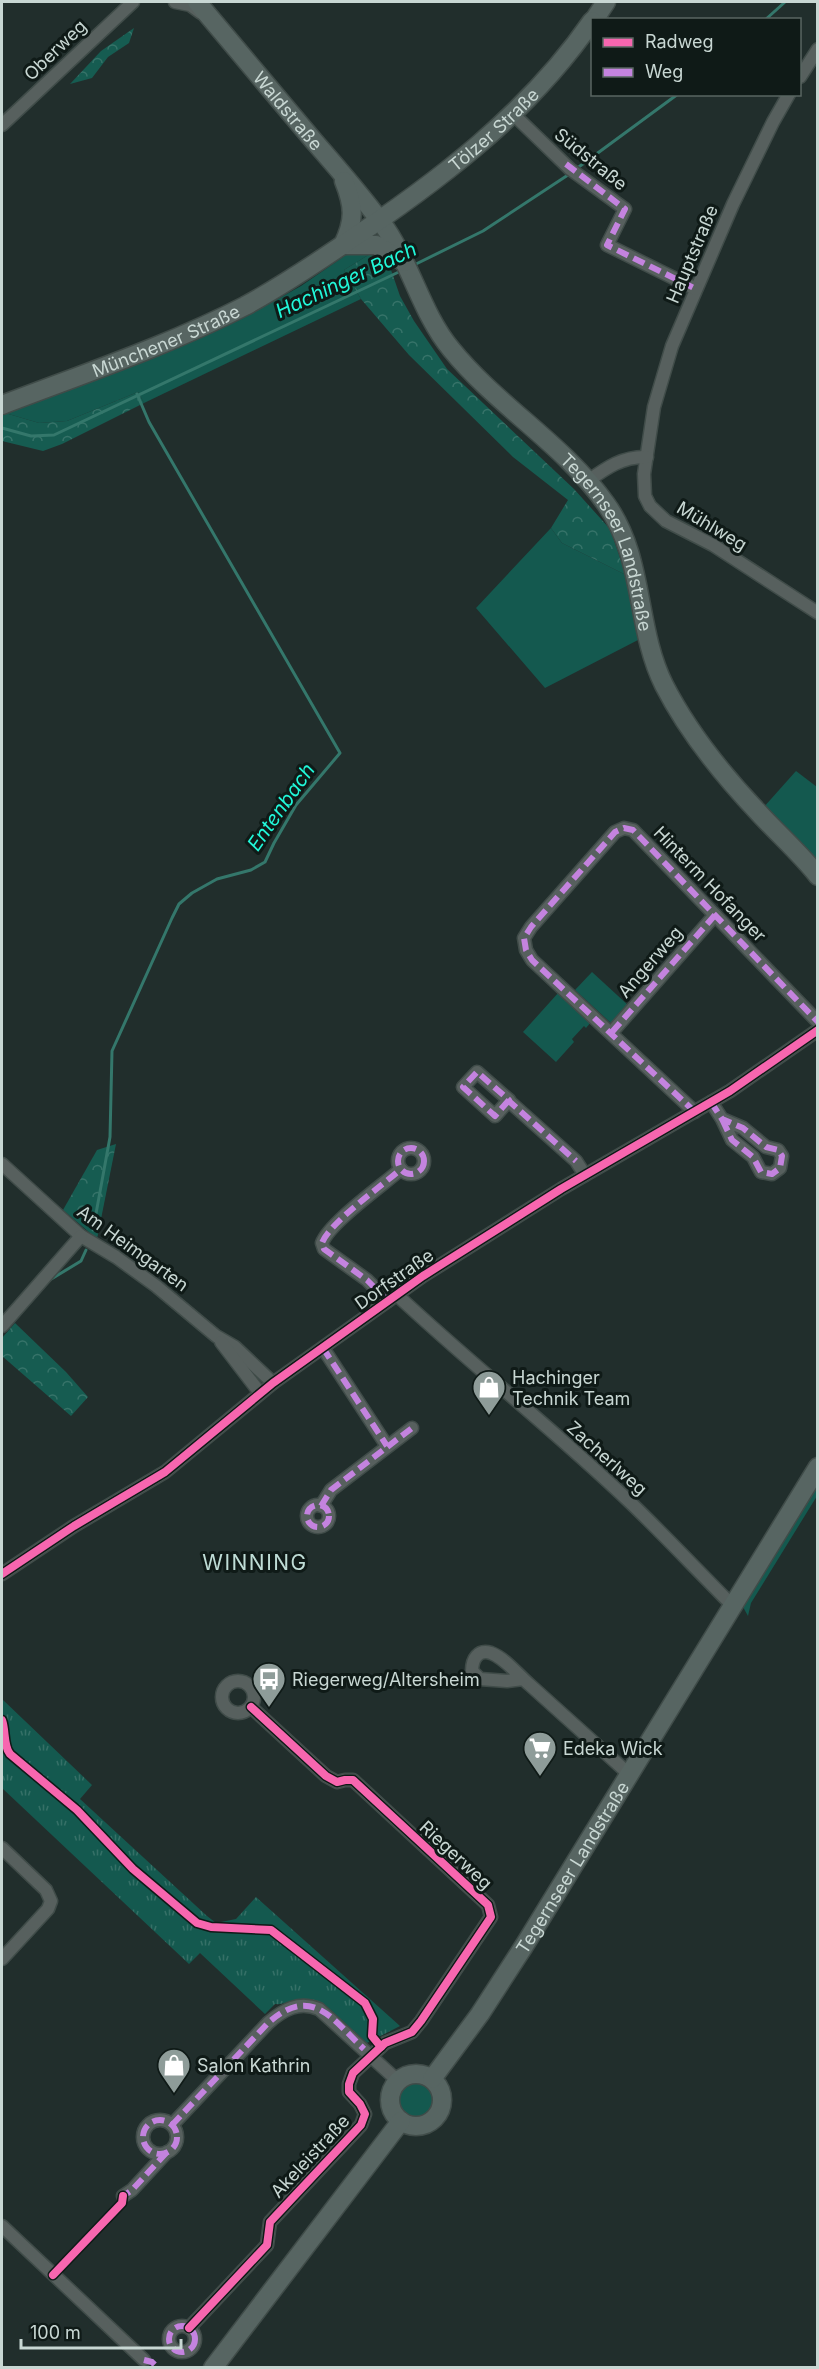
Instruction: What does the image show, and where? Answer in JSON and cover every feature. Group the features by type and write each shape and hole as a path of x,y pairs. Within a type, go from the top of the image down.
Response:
{"main road":[{"name":"Waldstraße","path":"197,2 380,220"},
{"name":"Tölzer Straße","path":"594,18 606,2"},
{"name":"Tölzer Straße","path":"380,220 468,153 513,114 541,87 591,23"},
{"path":"341,173 364,193 382,202 404,202"},
{"path":"341,173 349,193 353,217 343,245 376,245 405,263"},
{"name":"Münchener Straße","path":"2,405 196,329 246,305 293,278 380,220"},
{"name":"Tegernseer Landstraße","path":"380,220 405,263 436,327 462,362 588,481 619,523 628,546 652,656 663,683 683,719 729,779 818,876"},
{"name":"Tegernseer Landstraße","path":"432,2079 480,2014 518,1956 818,1467"},
{"path":"418,2074 432,2079 441,2092 441,2108 437,2115 424,2124 416,2126 401,2121 394,2112 391,2102 392,2091 398,2081 418,2074"},
{"path":"213,2367 401,2121"}],"street":[{"name":"Oberweg","path":"2,125 133,2"},
{"path":"175,2 190,5 217,25"},
{"path":"801,76 818,49"},
{"name":"Hauptstraße","path":"650,436 654,407 665,366 696,289 733,204 788,96"},
{"name":"Südstraße","path":"513,114 574,171 625,209 607,245 696,289"},
{"name":"Mühlweg","path":"650,436 644,474 645,496 655,512 666,521 713,545 818,613"},
{"path":"588,481 611,465 634,456 647,457"},
{"name":"Hinterm Hofanger","path":"695,1112 612,1032 532,960 526,950 524,939 531,927 615,832 624,828 633,830 818,1022"},
{"name":"Angerweg","path":"612,1032 715,915"},
{"name":"Dorfstraße","path":"2,1574 74,1526 165,1472 273,1383 455,1254 695,1112 818,1030"},
{"path":"509,1100 576,1161 585,1175"},
{"path":"711,1102 732,1140 753,1157 761,1172 772,1174 780,1168 782,1156 778,1150 766,1147 743,1128 722,1119"},
{"name":"Am Heimgarten","path":"2,1164 81,1236 116,1257 156,1286 216,1336 235,1347 273,1383"},
{"name":"Zacherlweg","path":"401,1169 324,1236 322,1243 324,1249 393,1298 524,1407 632,1505 733,1606"},
{"path":"2,1326 81,1236"},
{"name":"Am Heimgarten","path":"216,1336 260,1393"},
{"path":"323,1348 387,1446"},
{"path":"321,1506 331,1490 412,1428"},
{"path":"523,1679 630,1775"},
{"name":"Riegerweg","path":"251,1707 326,1776 337,1782 353,1780 489,1905 492,1913 412,2032 385,2043 372,2056"},
{"path":"2,1848 46,1890 51,1901 48,1909 2,1959"},
{"path":"172,2125 268,2023 281,2012 293,2007 308,2005 319,2009 398,2081"},
{"name":"Akeleistraße","path":"189,2328 267,2245 270,2222 361,2125 365,2114 350,2092 349,2084 353,2073 372,2056"},
{"path":"156,2120 172,2125 177,2139 172,2149 167,2152 162,2154 150,2151 146,2147 143,2136 147,2126 156,2120"},
{"path":"123,2196 132,2190 167,2152"},
{"path":"2,2226 144,2360"}],"green space":[{"path":"134,28 129,43 108,57 92,78 70,84 101,51"},
{"path":"370,254 344,270 361,299 144,403 138,392 67,421 39,423 5,413 203,337 301,286 346,255"},
{"path":"370,254 390,267 400,296 447,369 574,489 610,529 626,575 562,543 551,528 568,500 513,457 409,355 361,299 344,270"},
{"path":"138,392 144,403 62,444 43,451 2,441 2,415 5,413 39,423 67,421"},
{"path":"551,528 562,543 626,575 638,640 545,688 476,608"},
{"path":"796,771 817,787 817,865 763,808"},
{"path":"592,972 629,1006 612,1024 575,990"},
{"path":"559,992 591,1022 572,1039 574,1042 556,1062 523,1032"},
{"path":"116,1144 97,1239 63,1210 97,1150"},
{"path":"15,1323 66,1372 88,1397 71,1416 2,1356 2,1338"},
{"path":"817,1478 817,1496 751,1603 748,1616 743,1607 744,1600"},
{"path":"2,1699 92,1785 80,1799 207,1916 216,1923 236,1919 256,1897 400,2026 365,2044 343,2022 319,2005 296,2001 275,2004 265,2014 200,1953 189,1964 2,1788"},
{"path":"418,2079 426,2080 432,2085 437,2091 437,2107 432,2113 426,2118 418,2119 410,2118 404,2113 399,2107 398,2099 399,2091 404,2085 410,2080"}],"waterway":[{"name":"Hachinger Bach","path":"767,18 785,2"},
{"name":"Hachinger Bach","path":"576,169 675,96"},
{"name":"Hachinger Bach","path":"414,265 483,231 571,173"},
{"name":"Hachinger Bach","path":"2,428 31,436 54,435 403,270"},
{"name":"Entenbach","path":"93,1230 110,1137 112,1051 179,904 192,893 217,879 251,870 265,862 296,805 340,753 149,422 137,394"},
{"name":"Entenbach","path":"48,1281 81,1261 86,1250"}],"marked path":[{"path":"566,164 625,209 607,245 696,289"},
{"path":"695,1112 532,960 526,950 524,938 531,927 615,832 624,828 633,830 818,1022"},
{"path":"612,1032 715,915"},
{"path":"509,1100 495,1116 463,1087 477,1072 509,1100 576,1161"},
{"path":"711,1102 722,1119 743,1128 766,1147 778,1150 782,1156 780,1168 772,1174 761,1172 753,1157 732,1140 722,1119"},
{"path":"411,1148 420,1152 424,1161 420,1170 411,1174 402,1170 398,1161 402,1152 411,1148"},
{"path":"388,1301 367,1280 324,1249 322,1243 345,1215 401,1169"},
{"path":"323,1348 387,1446"},
{"path":"321,1506 331,1490 412,1428"},
{"path":"318,1505 326,1508 329,1516 326,1524 318,1527 310,1524 307,1516 310,1508 318,1505"},
{"path":"172,2125 268,2023 283,2012 297,2006 309,2006 331,2017 364,2049"},
{"path":"160,2120 172,2125 177,2137 172,2149 160,2154 148,2149 143,2137 148,2125 160,2120"},
{"path":"122,2200 123,2196 132,2190 167,2152"},
{"path":"182,2326 191,2330 195,2339 191,2348 182,2352 173,2348 169,2339 173,2330 182,2326"},
{"path":"144,2360 152,2362 158,2368"}],"cycle path":[{"path":"2,1574 74,1526 165,1472 273,1383 423,1276 561,1189 730,1091 818,1030"},
{"path":"189,2328 267,2245 270,2222 361,2125 365,2114 360,2104 349,2092 353,2073 385,2043 412,2032 491,1917 488,1905 353,1780 337,1782 326,1776 251,1707"},
{"path":"2,1720 6,1746 10,1754 77,1810 133,1869 197,1923 211,1927 271,1930 365,2003 373,2019 372,2036 381,2047"},
{"path":"53,2275 122,2203 123,2196"}],"place":[{"name":"Hachinger Technik Team","path":"489,1416"},
{"name":"Riegerweg/Altersheim","path":"269,1708"},
{"name":"Edeka Wick","path":"540,1777"},
{"name":"Salon Kathrin","path":"174,2094"}],"district":[{"name":"WINNING","path":"255,1562"}]}
